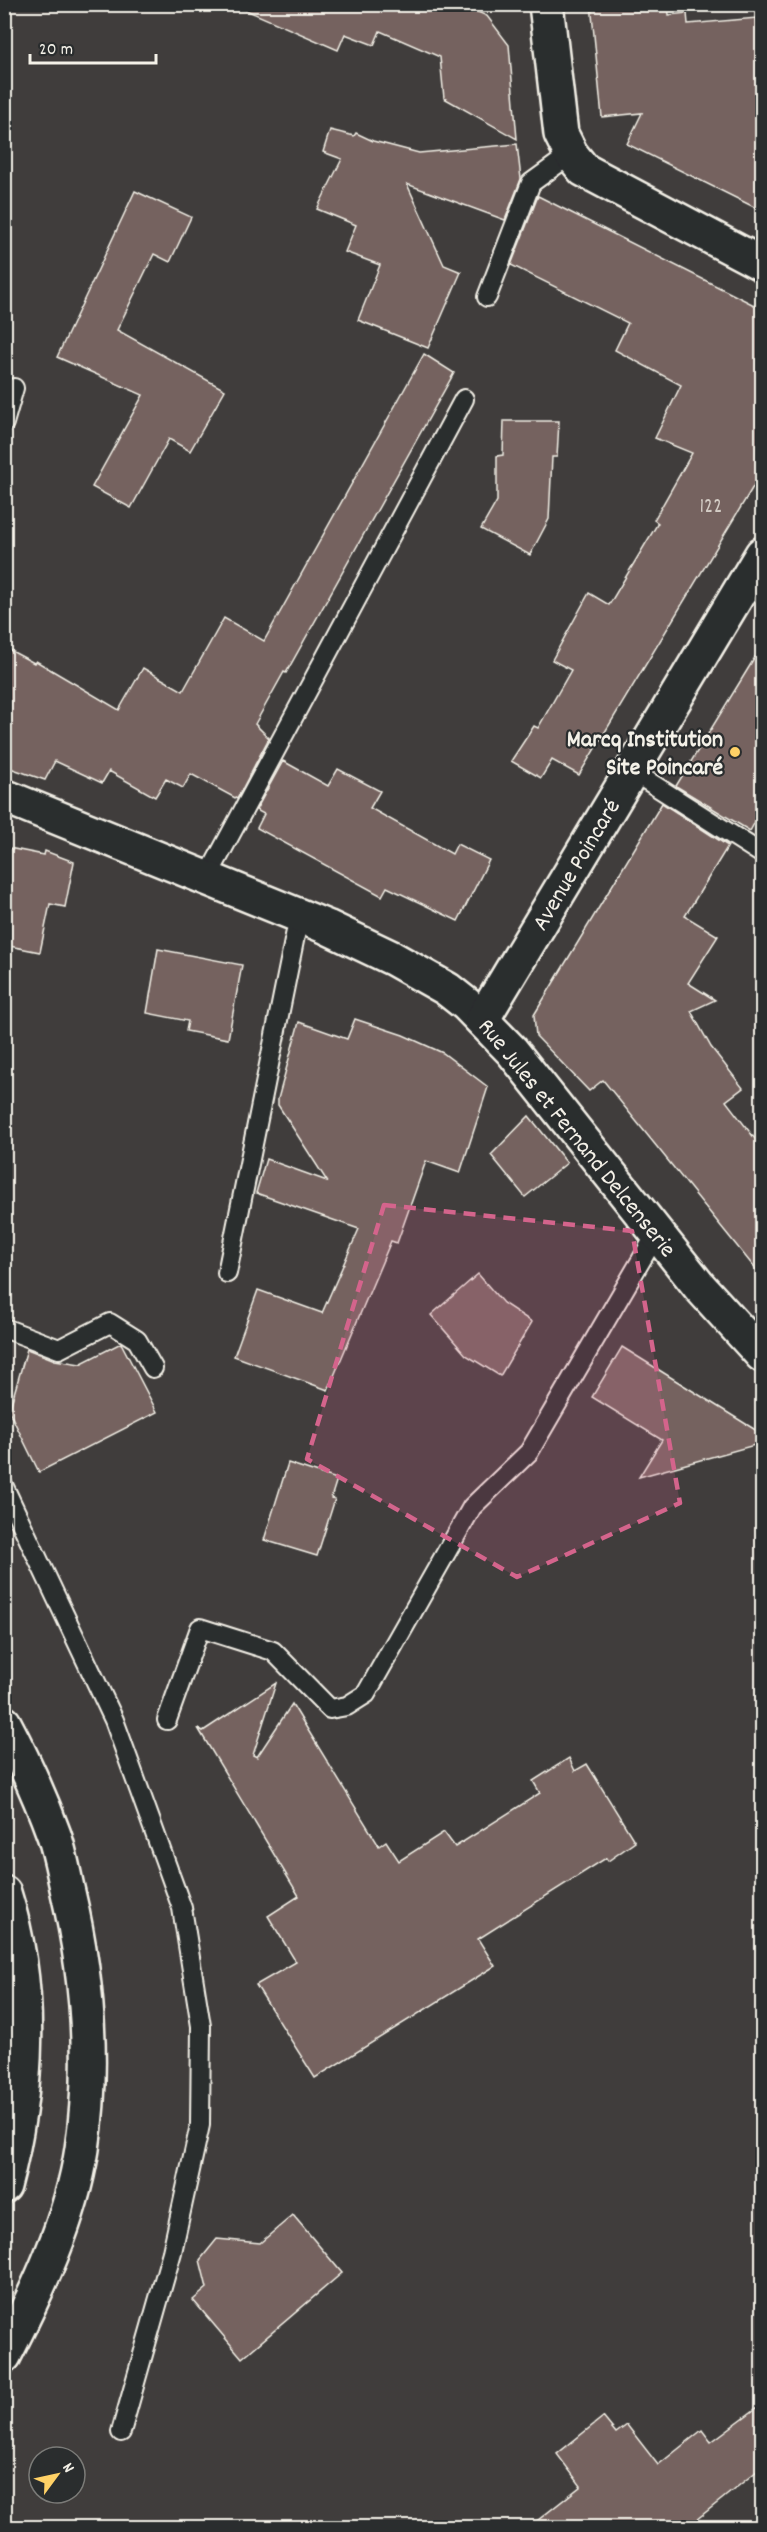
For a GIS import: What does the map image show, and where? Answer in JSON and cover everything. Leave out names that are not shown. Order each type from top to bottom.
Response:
[{"type":"street","points":[[546,4],[561,134],[571,154],[584,170],[762,264]]},
{"type":"street","name":"Avenue Poincaré","points":[[482,1020],[762,554]]},
{"type":"street","name":"Rue Jules et Fernand Delcenserie","points":[[4,796],[360,942],[447,988],[512,1051],[727,1318],[762,1354]]},
{"type":"street","points":[[4,1723],[28,1770],[55,1837],[71,1904],[82,1966],[88,2028],[88,2078],[82,2150],[69,2204],[45,2271],[4,2356]]},
{"type":"street","points":[[4,1893],[19,1963],[25,2069],[20,2117],[4,2186]]},
{"type":"lane","points":[[487,297],[531,183],[571,154]]},
{"type":"lane","points":[[4,423],[15,388]]},
{"type":"lane","points":[[207,878],[464,399]]},
{"type":"lane","points":[[632,771],[762,854]]},
{"type":"lane","points":[[227,1273],[299,916]]},
{"type":"lane","points":[[167,1720],[200,1628],[273,1651],[330,1709],[347,1706],[366,1694],[472,1507],[529,1452],[657,1233]]},
{"type":"lane","points":[[4,1328],[59,1349],[110,1323],[137,1340],[153,1368]]},
{"type":"lane","points":[[4,1487],[114,1720],[182,1908],[201,2026],[200,2125],[172,2252],[122,2432]]},
{"type":"highlighted area","points":[[384,1205],[632,1231],[680,1503],[517,1577],[307,1459]]},
{"type":"building","points":[[232,4],[460,4],[487,16],[509,45],[517,139],[444,98],[440,57],[380,31],[374,45],[345,34],[338,50]]},
{"type":"building","points":[[591,4],[668,4],[669,15],[687,13],[688,24],[757,18],[758,34],[762,34],[762,211],[627,144],[642,113],[602,117]]},
{"type":"building","points":[[330,130],[354,136],[356,133],[373,141],[419,153],[517,144],[521,179],[505,220],[407,184],[444,265],[461,272],[428,348],[358,320],[380,265],[345,252],[356,225],[317,209],[342,159],[323,152]]},
{"type":"building","points":[[135,191],[191,217],[170,262],[154,254],[117,330],[225,390],[190,451],[169,439],[131,508],[92,487],[143,395],[57,357]]},
{"type":"building","points":[[538,196],[762,309],[762,472],[579,775],[552,760],[541,778],[511,761],[534,726],[538,728],[571,670],[552,660],[589,593],[609,605],[658,523],[654,520],[692,453],[655,438],[681,385],[615,350],[628,323],[511,265]]},
{"type":"building","points":[[424,354],[454,373],[286,673],[284,672],[255,724],[269,738],[237,799],[191,774],[183,788],[166,779],[155,797],[109,771],[102,783],[55,761],[45,780],[4,766],[4,647],[34,663],[36,661],[119,710],[143,668],[183,691],[224,618],[264,641]]},
{"type":"building","points":[[504,421],[559,421],[557,457],[552,457],[549,519],[530,555],[481,529],[497,501],[497,456],[503,455]]},
{"type":"building","points":[[762,646],[762,809],[750,831],[676,786]]},
{"type":"building","points":[[283,761],[328,786],[338,769],[380,791],[370,808],[452,854],[457,844],[489,860],[458,921],[387,887],[382,896],[257,828],[264,814],[256,810]]},
{"type":"building","points":[[662,803],[728,846],[685,916],[718,936],[688,983],[715,1000],[691,1011],[711,1047],[743,1088],[726,1101],[762,1148],[762,1277],[603,1080],[589,1091],[536,1036],[534,1015]]},
{"type":"building","points":[[4,847],[44,855],[45,851],[74,862],[65,907],[50,904],[40,952],[4,945]]},
{"type":"building","points":[[158,949],[242,965],[228,1039],[186,1031],[188,1021],[147,1013]]},
{"type":"building","points":[[355,1019],[403,1035],[443,1053],[488,1087],[460,1173],[426,1161],[397,1243],[391,1241],[328,1390],[234,1356],[258,1290],[322,1313],[359,1229],[256,1193],[266,1159],[327,1181],[278,1105],[278,1099],[299,1022],[347,1039]]},
{"type":"building","points":[[529,1116],[567,1163],[525,1197],[491,1155]]},
{"type":"building","points":[[478,1274],[503,1303],[532,1322],[500,1376],[466,1355],[431,1315]]},
{"type":"building","points":[[121,1343],[157,1412],[39,1472],[9,1411],[27,1349],[55,1360],[80,1364]]},
{"type":"building","points":[[622,1347],[762,1434],[762,1443],[639,1477],[662,1440],[592,1397]]},
{"type":"building","points":[[288,1463],[337,1479],[331,1498],[335,1499],[317,1556],[264,1540]]},
{"type":"building","points":[[276,1683],[253,1755],[257,1757],[292,1704],[379,1846],[386,1841],[399,1861],[444,1832],[455,1847],[540,1793],[533,1781],[569,1758],[575,1771],[587,1764],[635,1842],[608,1861],[606,1858],[478,1939],[495,1966],[315,2078],[256,1985],[296,1962],[268,1916],[299,1896],[198,1728],[203,1731]]},
{"type":"building","points":[[293,2215],[342,2273],[242,2358],[193,2300],[207,2288],[200,2260],[217,2239],[260,2243]]},
{"type":"building","points":[[762,2404],[762,2467],[686,2528],[528,2528],[581,2486],[557,2454],[603,2417],[616,2433],[627,2425],[658,2465],[702,2430],[711,2442]]},
{"type":"place","name":"Marcq Institution Site Poincaré","points":[[735,752]]}]
